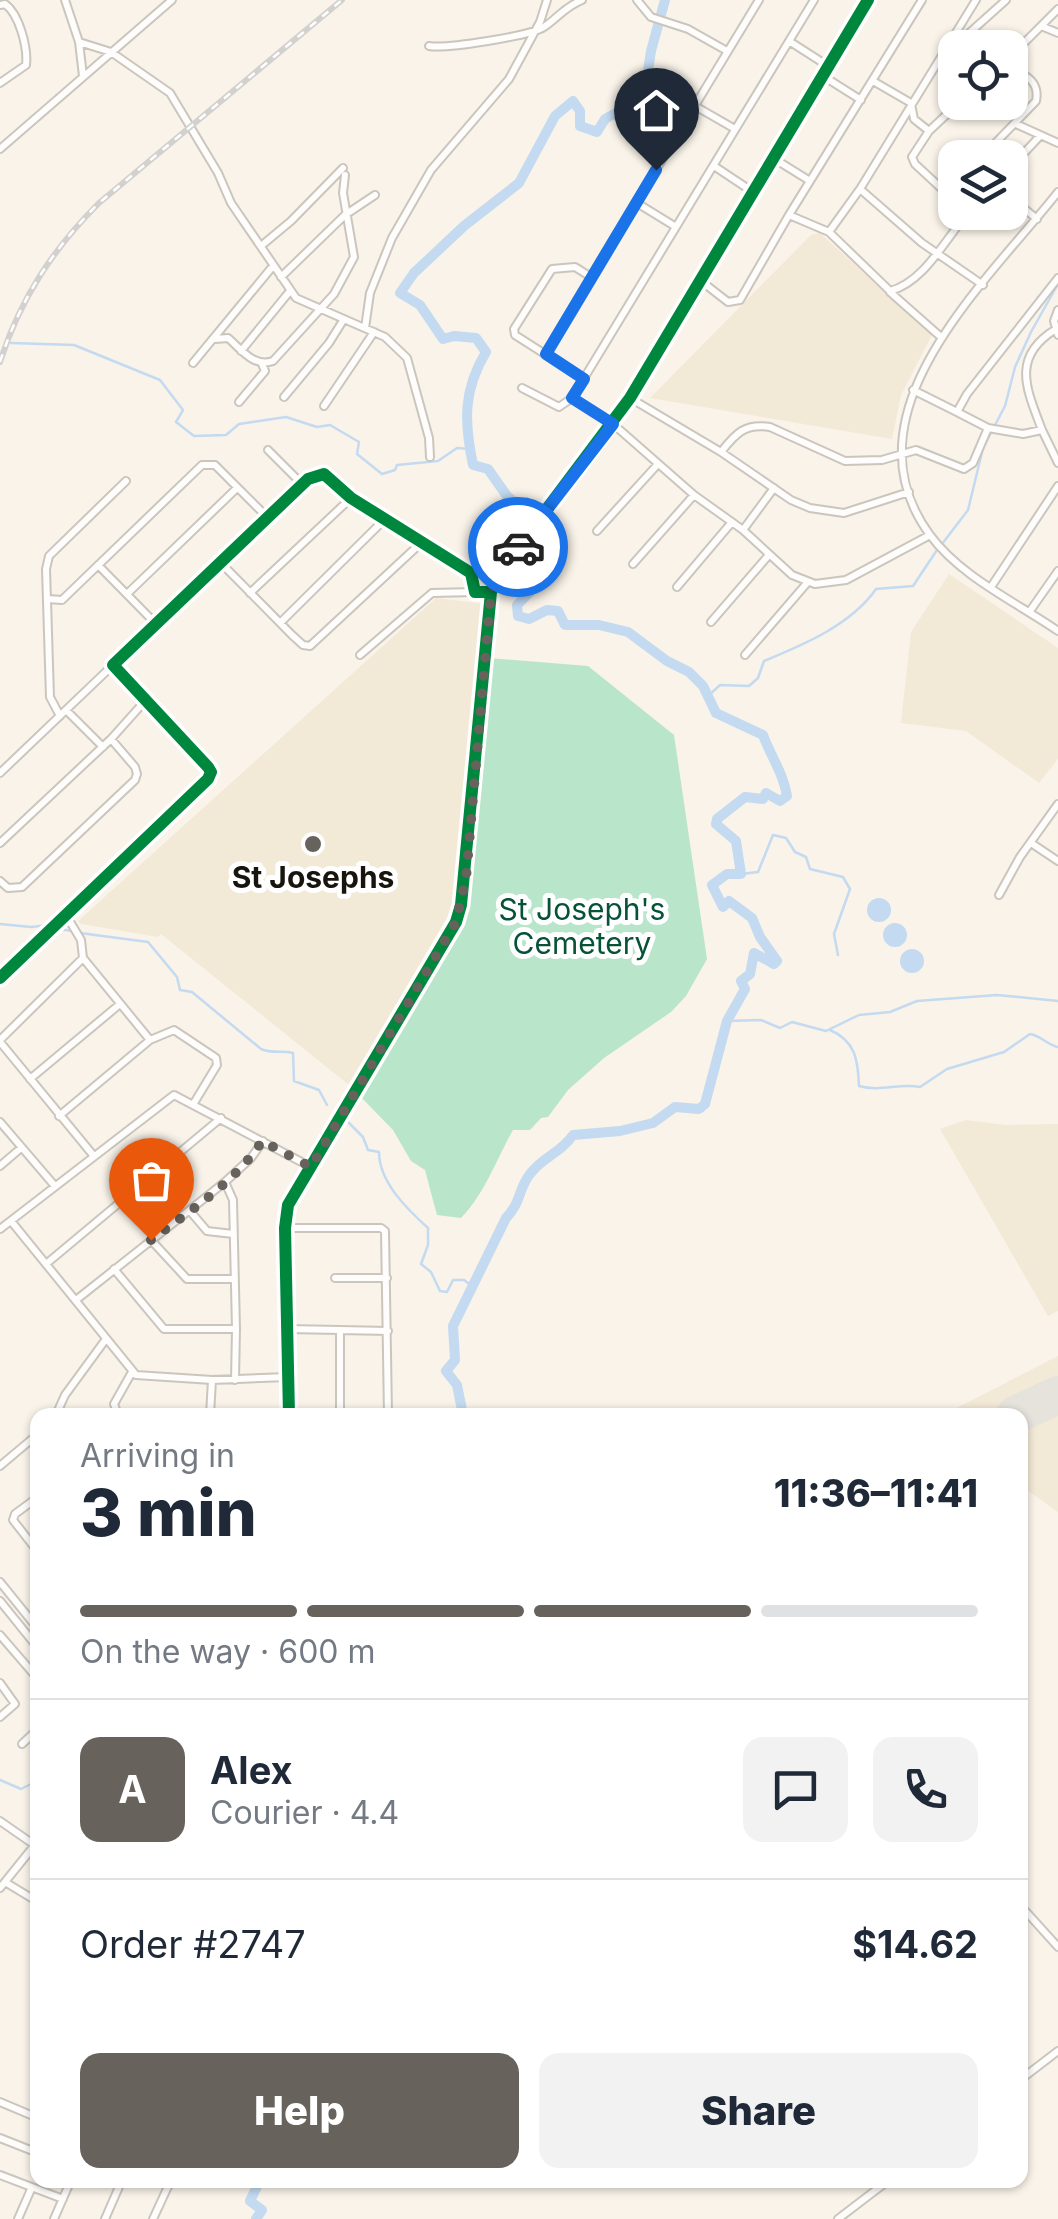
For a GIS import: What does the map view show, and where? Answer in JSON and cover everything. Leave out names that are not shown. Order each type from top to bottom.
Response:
[{"type":"street","points":[[65,0],[79,42],[84,76]]},
{"type":"street","points":[[0,149],[172,0]]},
{"type":"street","points":[[365,328],[370,293],[392,238],[431,170],[509,79],[536,30],[547,0]]},
{"type":"street","points":[[429,46],[454,47],[536,30],[582,0]]},
{"type":"street","points":[[637,0],[651,18],[688,29],[726,51]]},
{"type":"street","points":[[546,354],[759,0]]},
{"type":"street","points":[[522,388],[560,408],[572,398],[814,0]]},
{"type":"street","points":[[289,1408],[285,1228],[288,1205],[456,922],[462,905],[491,592],[498,574],[630,398],[868,0]]},
{"type":"street","points":[[701,281],[728,302],[740,300],[922,0]]},
{"type":"street","points":[[958,30],[976,0]]},
{"type":"street","points":[[971,30],[1002,1]]},
{"type":"street","points":[[0,5],[13,10],[28,55],[26,65],[0,83]]},
{"type":"street","points":[[1028,39],[1058,8]]},
{"type":"street","points":[[1041,26],[1058,33]]},
{"type":"street","points":[[789,41],[828,66]]},
{"type":"street","points":[[79,42],[111,52],[170,94],[218,173],[231,203],[296,298],[397,345],[407,358],[429,438],[430,457]]},
{"type":"street","points":[[829,232],[938,63]]},
{"type":"street","points":[[822,76],[861,100]]},
{"type":"street","points":[[1028,77],[1037,91],[1028,111]]},
{"type":"street","points":[[872,82],[911,103]]},
{"type":"street","points":[[911,103],[914,118],[929,131]]},
{"type":"street","points":[[695,106],[735,129]]},
{"type":"street","points":[[938,185],[912,160],[929,131],[941,120]]},
{"type":"street","points":[[1000,140],[1020,120]]},
{"type":"street","points":[[1016,124],[1058,144]]},
{"type":"street","points":[[1028,149],[1039,137]]},
{"type":"street","points":[[773,158],[810,181]]},
{"type":"street","points":[[714,166],[753,192]]},
{"type":"street","points":[[239,402],[263,367],[334,294],[354,257],[342,193],[344,171],[260,246]]},
{"type":"street","points":[[860,189],[936,253],[983,285]]},
{"type":"street","points":[[1058,192],[942,338],[913,390],[900,455],[909,492],[938,544],[990,587],[1058,631]]},
{"type":"street","points":[[280,277],[345,215],[375,195]]},
{"type":"street","points":[[637,203],[676,227]]},
{"type":"street","points":[[1028,212],[1037,219]]},
{"type":"street","points":[[789,216],[829,232],[942,338]]},
{"type":"street","points":[[890,291],[901,288],[918,274],[953,230]]},
{"type":"street","points":[[192,363],[273,266]]},
{"type":"street","points":[[584,379],[515,335],[514,329],[552,269],[575,267],[591,277]]},
{"type":"street","points":[[957,412],[966,394],[1058,278]]},
{"type":"street","points":[[241,351],[290,291]]},
{"type":"street","points":[[1058,310],[1057,332],[1035,346],[1024,376],[1058,463]]},
{"type":"street","points":[[284,398],[344,319]]},
{"type":"street","points":[[324,406],[374,332]]},
{"type":"street","points":[[219,335],[263,367]]},
{"type":"street","points":[[913,390],[993,428],[1022,434],[1042,430]]},
{"type":"street","points":[[572,398],[613,424],[694,495],[807,584],[846,580],[930,535]]},
{"type":"street","points":[[630,398],[810,508],[844,514],[909,492]]},
{"type":"street","points":[[720,452],[734,434],[758,425],[845,461],[882,460],[916,450],[960,469],[973,463],[993,428]]},
{"type":"street","points":[[268,450],[302,484]]},
{"type":"street","points":[[48,599],[62,600],[202,466],[215,464],[267,517]]},
{"type":"street","points":[[597,531],[658,464]]},
{"type":"street","points":[[0,773],[315,475],[324,474],[350,498],[472,574],[475,592]]},
{"type":"street","points":[[102,747],[50,698],[46,569],[49,556],[126,481]]},
{"type":"street","points":[[990,587],[1058,486]]},
{"type":"street","points":[[127,594],[237,488]]},
{"type":"street","points":[[743,530],[774,488]]},
{"type":"street","points":[[633,564],[694,495]]},
{"type":"street","points":[[250,593],[350,498]]},
{"type":"street","points":[[280,623],[385,519]]},
{"type":"street","points":[[676,586],[732,522]]},
{"type":"street","points":[[220,562],[303,646],[310,646],[422,542]]},
{"type":"street","points":[[711,622],[768,556]]},
{"type":"street","points":[[98,565],[156,624]]},
{"type":"street","points":[[1030,612],[1058,572]]},
{"type":"street","points":[[745,655],[807,584]]},
{"type":"street","points":[[360,655],[432,593],[491,592]]},
{"type":"street","points":[[0,978],[211,772],[113,666]]},
{"type":"street","points":[[0,843],[111,739],[145,701]]},
{"type":"street","points":[[0,881],[8,888],[22,887],[135,780],[135,766],[111,739]]},
{"type":"street","points":[[1000,895],[1057,809]]},
{"type":"street","points":[[1031,843],[1058,861]]},
{"type":"street","points":[[66,915],[81,940],[83,958],[150,1040]]},
{"type":"street","points":[[83,958],[0,1041],[93,1155]]},
{"type":"street","points":[[30,1079],[120,1004]]},
{"type":"street","points":[[59,1116],[150,1040],[174,1030],[213,1052],[217,1065],[194,1103]]},
{"type":"street","points":[[0,1229],[170,1096],[181,1096],[311,1167]]},
{"type":"street","points":[[46,1264],[221,1118]]},
{"type":"street","points":[[0,1122],[54,1186]]},
{"type":"street","points":[[76,1300],[225,1182],[251,1158],[262,1141]]},
{"type":"street","points":[[0,1166],[20,1148]]},
{"type":"street","points":[[225,1182],[233,1200],[235,1380]]},
{"type":"street","points":[[190,1211],[208,1232],[234,1234]]},
{"type":"street","points":[[11,1220],[132,1372],[142,1377],[212,1380],[288,1378]]},
{"type":"street","points":[[285,1228],[383,1228],[386,1232],[388,1408]]},
{"type":"street","points":[[151,1240],[187,1280],[235,1279]]},
{"type":"street","points":[[114,1269],[164,1329],[236,1329]]},
{"type":"street","points":[[335,1278],[387,1278]]},
{"type":"street","points":[[287,1329],[388,1331]]},
{"type":"street","points":[[340,1330],[340,1408]]},
{"type":"street","points":[[59,1408],[106,1339]]},
{"type":"street","points":[[115,1408],[132,1372]]},
{"type":"street","points":[[210,1408],[212,1380]]},
{"type":"street","points":[[0,1466],[30,1441]]},
{"type":"street","points":[[30,1503],[13,1520],[30,1542]]},
{"type":"street","points":[[0,1582],[30,1619]]},
{"type":"street","points":[[0,1601],[30,1638]]},
{"type":"street","points":[[0,1634],[30,1670]]},
{"type":"street","points":[[0,1683],[15,1704],[0,1717]]},
{"type":"street","points":[[22,1744],[30,1736]]},
{"type":"street","points":[[0,1821],[30,1841]]},
{"type":"street","points":[[30,1852],[2,1885],[30,1898]]},
{"type":"street","points":[[1028,1914],[1058,1947]]},
{"type":"street","points":[[1028,2074],[1058,2050]]},
{"type":"street","points":[[0,2102],[30,2115]]},
{"type":"street","points":[[0,2138],[30,2151]]},
{"type":"street","points":[[1,2178],[30,2186]]},
{"type":"street","points":[[18,2219],[32,2188]]},
{"type":"street","points":[[34,2188],[62,2199]]},
{"type":"street","points":[[54,2219],[67,2188]]},
{"type":"street","points":[[104,2219],[118,2188]]},
{"type":"street","points":[[153,2219],[167,2188]]},
{"type":"street","points":[[838,2219],[879,2188]]},
{"type":"shaded area","points":[[820,233],[932,335],[901,395],[892,439],[650,398],[811,235]]},
{"type":"shaded area","points":[[949,574],[1058,648],[1058,759],[1039,783],[966,731],[901,723],[911,632]]},
{"type":"shaded area","name":"St Josephs","points":[[436,598],[486,604],[458,899],[349,1085],[161,934],[158,937],[78,921]]},
{"type":"shaded area","points":[[966,1120],[1006,1125],[1058,1124],[1058,1311],[1048,1316],[940,1129]]},
{"type":"shaded area","points":[[1058,1356],[1058,1512],[1028,1491],[1028,1408],[957,1408]]},
{"type":"green space","name":"St Joseph's Cemetery","points":[[488,658],[588,666],[674,735],[707,959],[686,996],[671,1012],[604,1058],[568,1090],[548,1117],[541,1118],[530,1130],[513,1130],[484,1187],[461,1218],[437,1215],[425,1170],[411,1161],[393,1130],[357,1093],[462,914],[469,895]]},
{"type":"water","points":[[879,898],[888,901],[888,919],[879,922],[870,919],[867,910],[870,901]]},
{"type":"water","points":[[895,923],[904,926],[904,944],[895,947],[886,944],[883,935],[886,926]]},
{"type":"water","points":[[912,949],[921,952],[921,970],[912,973],[903,970],[900,961],[903,952]]},
{"type":"waterway","points":[[462,1408],[457,1385],[446,1371],[455,1360],[453,1326],[526,1180],[573,1135],[620,1131],[653,1123],[675,1107],[699,1109],[705,1104],[727,1021],[745,989],[741,981],[750,974],[754,953],[774,964],[777,961],[752,918],[729,901],[723,907],[712,885],[727,874],[741,874],[736,841],[716,824],[717,819],[745,797],[763,799],[766,793],[780,801],[787,796],[763,735],[716,713],[703,686],[689,672],[628,632],[599,625],[565,625],[558,611],[547,610],[529,619],[518,616],[517,605],[534,588],[531,576],[553,569],[557,544],[543,524],[507,496],[488,469],[473,465],[468,435],[469,393],[486,352],[476,338],[443,339],[420,305],[400,293],[414,273],[464,226],[519,183],[555,116],[573,101],[580,111],[580,126],[597,132],[605,119],[644,97],[665,0]]},
{"type":"waterway","points":[[942,544],[968,510],[983,448],[1005,406],[1015,367],[1058,284]]},
{"type":"waterway","points":[[11,343],[74,345],[160,380],[183,410],[176,422],[194,436],[226,435],[239,424],[286,417],[317,427],[330,425],[359,442],[357,454],[382,474],[395,470],[397,465],[438,461],[457,448],[470,449]]},
{"type":"waterway","points":[[708,696],[720,685],[749,686],[758,678],[764,661],[840,623],[876,589],[913,586],[937,550]]},
{"type":"waterway","points":[[741,874],[758,872],[773,835],[786,838],[795,852],[806,857],[810,869],[843,877],[850,889],[834,934],[838,955]]},
{"type":"waterway","points":[[0,924],[50,925]]},
{"type":"waterway","points":[[59,929],[72,931]]},
{"type":"waterway","points":[[80,933],[148,942],[177,977],[180,990],[192,992],[261,1049],[293,1053],[294,1081],[319,1090],[327,1105]]},
{"type":"waterway","points":[[727,1021],[761,1020],[780,1028],[792,1022],[826,1031],[859,1015],[890,1012],[917,1001],[997,995],[1058,1001]]},
{"type":"waterway","points":[[830,1030],[850,1046],[859,1086],[867,1088],[920,1087],[947,1069],[1004,1052],[1030,1034],[1058,1047]]},
{"type":"waterway","points":[[344,1118],[363,1137],[368,1150],[379,1152],[389,1184],[428,1228],[428,1245],[421,1264],[431,1272],[440,1291],[447,1292],[453,1280],[464,1280],[472,1286]]},
{"type":"waterway","points":[[0,1780],[21,1789],[30,1784]]},
{"type":"waterway","points":[[256,2188],[250,2201],[262,2210],[256,2219]]},
{"type":"taxiway","points":[[1054,1397],[1058,1405]]},
{"type":"runway","points":[[1028,1409],[1058,1395]]},
{"type":"railway","points":[[0,362],[28,296],[82,220],[342,0]]},
{"type":"cycle path","points":[[289,1408],[285,1228],[288,1205],[456,922],[461,905],[491,592],[498,574],[630,398],[868,0]]},
{"type":"cycle path","points":[[0,978],[208,779],[208,767],[113,665],[308,479],[324,474],[351,498],[471,573],[475,592],[491,592]]},
{"type":"way so far","points":[[151,1240],[225,1182],[251,1158],[262,1141],[311,1167],[456,922],[466,878],[491,592],[498,574],[518,547]]},
{"type":"place","name":"St Josephs","points":[[313,844]]},
{"type":"route","points":[[518,547],[613,424],[572,398],[584,379],[546,354],[656,170]]}]
